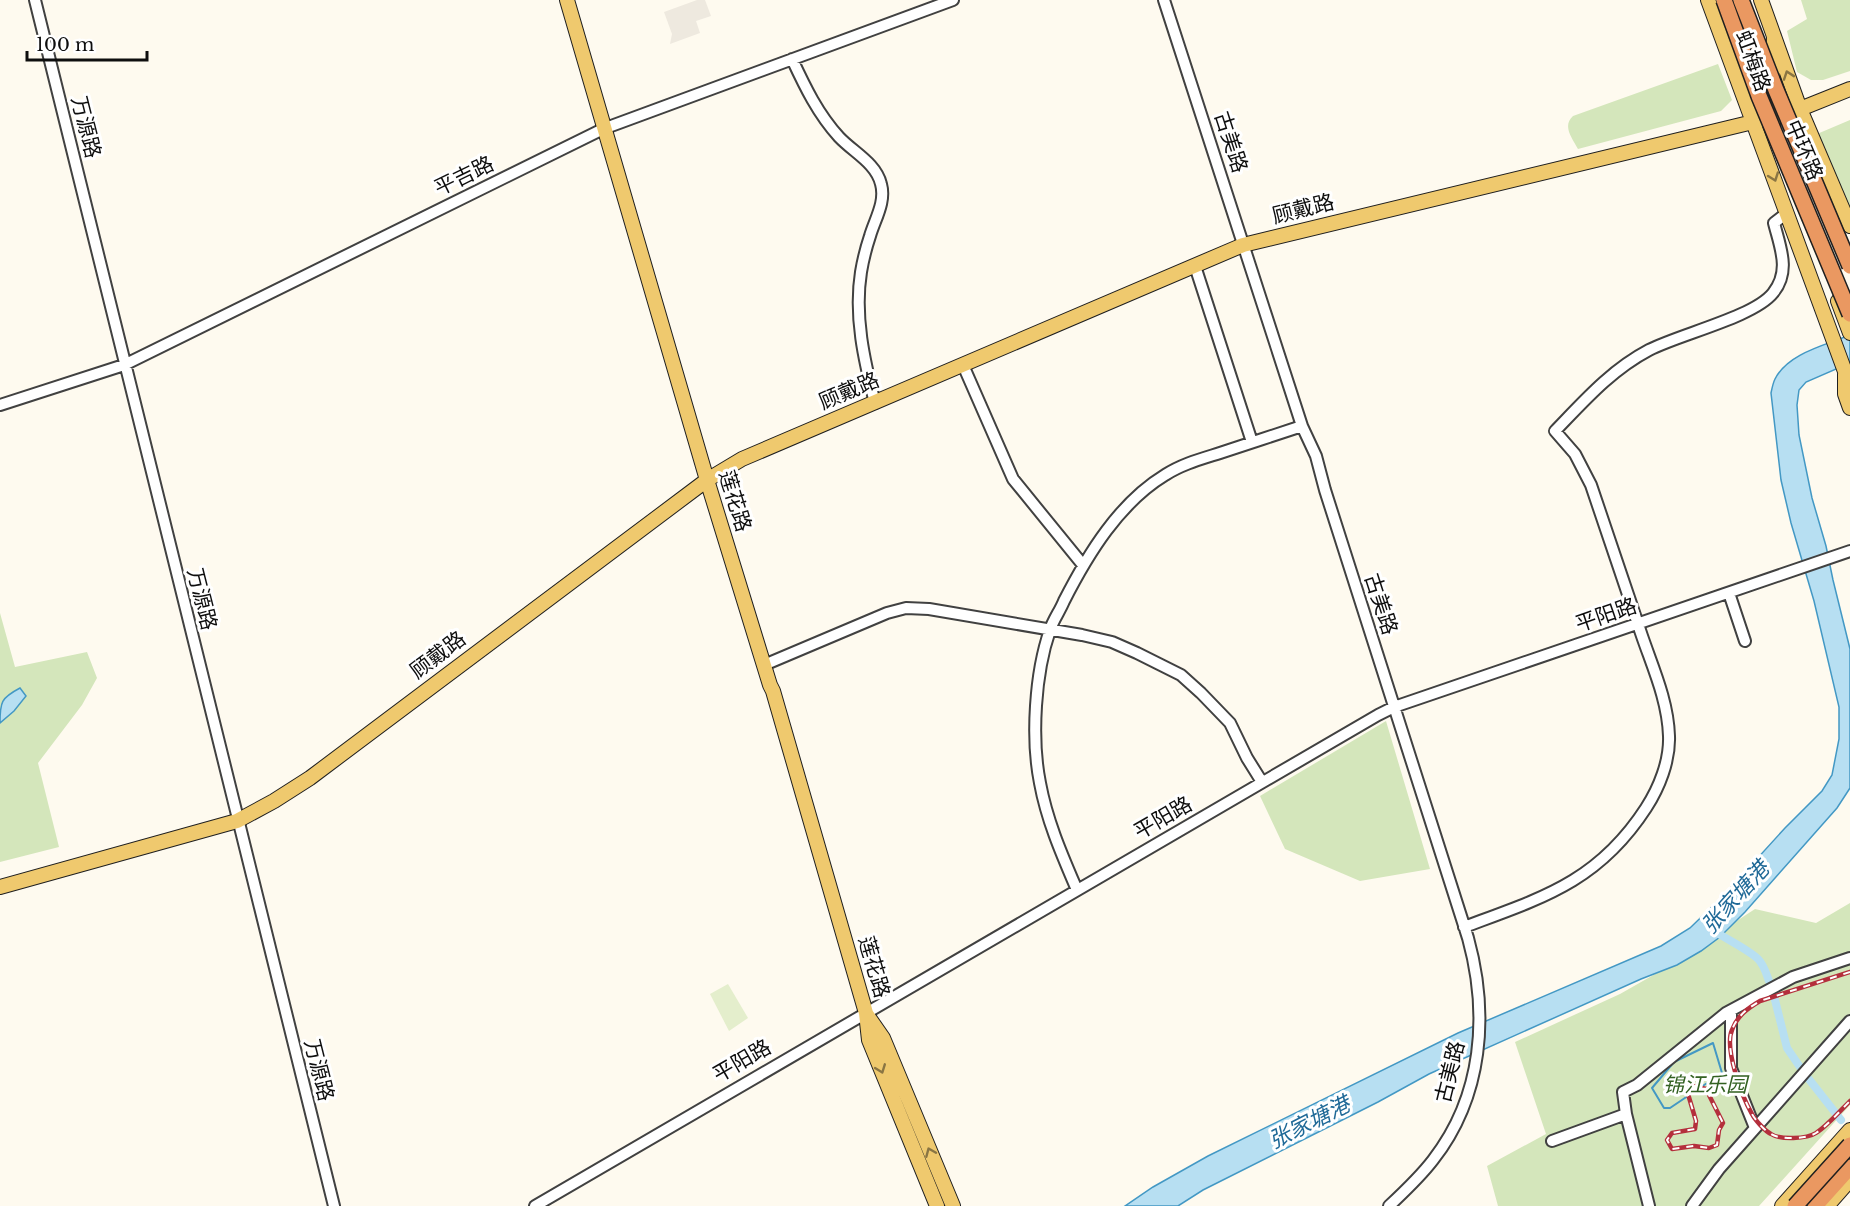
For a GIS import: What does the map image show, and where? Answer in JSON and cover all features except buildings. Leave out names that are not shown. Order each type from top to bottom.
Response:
[{"type":"highway","name":"中环路","points":[[1724,0],[1759,96],[1849,324]]},
{"type":"highway","name":"中环路","points":[[1741,0],[1850,266]]},
{"type":"highway","points":[[1776,90],[1850,249]]},
{"type":"highway","points":[[1795,1206],[1850,1145]]},
{"type":"highway","points":[[1815,1206],[1850,1167]]},
{"type":"main road","name":"莲花路","points":[[567,0],[707,480],[773,692],[866,1013],[869,1040],[937,1206]]},
{"type":"main road","name":"虹梅路","points":[[1708,0],[1848,378],[1845,394],[1850,408]]},
{"type":"main road","points":[[1735,0],[1754,38],[1764,40],[1774,36]]},
{"type":"main road","name":"虹梅路","points":[[1761,0],[1800,109],[1850,226]]},
{"type":"main road","name":"虹梅路","points":[[1774,36],[1771,117],[1849,324]]},
{"type":"main road","name":"顾戴路","points":[[0,887],[237,821],[274,801],[310,778],[707,480],[742,459],[1244,245],[1753,122],[1800,109],[1850,89]]},
{"type":"main road","name":"莲花路","points":[[866,1013],[883,1038],[953,1206]]},
{"type":"main road","points":[[1782,1206],[1850,1130]]},
{"type":"main road","points":[[1822,1161],[1850,1154]]},
{"type":"main road","points":[[1827,1206],[1850,1180]]},
{"type":"street","name":"万源路","points":[[35,0],[334,1206]]},
{"type":"street","name":"平吉路","points":[[0,405],[124,365],[603,129],[953,0]]},
{"type":"street","name":"古美路","points":[[1164,0],[1302,426],[1316,456],[1324,490],[1464,927],[1477,977],[1480,1016],[1476,1061],[1468,1094],[1449,1136],[1434,1159],[1389,1206]]},
{"type":"street","points":[[792,59],[812,100],[824,117],[839,137],[871,166],[879,176],[882,185],[883,195],[867,245],[861,274],[859,302],[862,349],[875,403]]},
{"type":"street","points":[[1464,927],[1540,899],[1582,875],[1602,860],[1635,824],[1650,801],[1667,757],[1669,739],[1664,701],[1591,485],[1575,454],[1555,431],[1606,378],[1635,358],[1667,342],[1726,320],[1760,303],[1772,294],[1784,272],[1774,223],[1787,213]]},
{"type":"street","points":[[1196,266],[1252,442]]},
{"type":"street","points":[[963,365],[1013,479],[1083,565]]},
{"type":"street","points":[[1077,890],[1056,840],[1039,782],[1037,697],[1050,629],[1083,565],[1099,540],[1150,485],[1178,467],[1302,426]]},
{"type":"street","name":"平阳路","points":[[535,1206],[749,1079],[1394,707],[1845,553]]},
{"type":"street","points":[[1729,593],[1745,641]]},
{"type":"street","points":[[764,665],[887,613],[906,608],[929,609],[1082,634],[1112,642],[1181,675],[1230,723],[1246,758],[1262,782]]},
{"type":"street","points":[[1649,1206],[1626,1114],[1623,1092],[1637,1085],[1731,1011],[1792,976],[1850,958]]},
{"type":"street","points":[[1731,1011],[1731,1068],[1755,1128]]},
{"type":"street","points":[[1692,1206],[1719,1169],[1850,1021]]},
{"type":"street","points":[[1552,1141],[1626,1114]]},
{"type":"green space","points":[[1801,0],[1850,0],[1850,71],[1823,80],[1811,80],[1797,72],[1787,31],[1807,19]]},
{"type":"green space","points":[[1718,64],[1732,100],[1721,111],[1578,149],[1568,128],[1573,116]]},
{"type":"green space","points":[[1850,120],[1850,208],[1817,134]]},
{"type":"green space","points":[[0,613],[15,667],[87,652],[97,678],[82,705],[38,763],[59,847],[0,862]]},
{"type":"green space","points":[[1386,721],[1430,869],[1360,881],[1285,849],[1260,796]]},
{"type":"green space","name":"锦江乐园","points":[[1850,903],[1850,1105],[1759,1206],[1498,1206],[1487,1166],[1546,1134],[1515,1042],[1620,994],[1657,973],[1755,909],[1816,923]]},
{"type":"green space","points":[[728,984],[748,1018],[729,1031],[710,994]]},
{"type":"shaded area","points":[[697,0],[705,0],[711,16],[696,21],[700,33],[670,44],[672,34],[664,12]]},
{"type":"water","name":"张家塘港","points":[[1850,335],[1850,363],[1806,382],[1799,390],[1797,405],[1799,435],[1812,498],[1826,546],[1850,649],[1850,788],[1837,808],[1720,937],[1677,965],[1429,1074],[1203,1190],[1178,1206],[1125,1206],[1153,1187],[1208,1156],[1458,1033],[1661,946],[1690,928],[1822,791],[1832,775],[1839,739],[1839,707],[1814,601],[1781,480],[1771,393],[1775,379],[1781,370],[1798,356]]},
{"type":"water","points":[[20,688],[26,696],[0,723],[3,701]]},
{"type":"waterway","name":"张家塘港","points":[[1711,929],[1758,959],[1769,981]]},
{"type":"waterway","points":[[1775,1000],[1787,1048],[1800,1067]]},
{"type":"waterway","points":[[1713,1043],[1722,1073],[1670,1108],[1664,1108],[1652,1088],[1674,1062],[1713,1043]]},
{"type":"waterway","points":[[1808,1078],[1841,1120]]},
{"type":"railway","points":[[1850,972],[1760,1001],[1740,1017],[1734,1025],[1730,1038],[1735,1072],[1748,1106],[1755,1119],[1771,1134],[1787,1138],[1812,1135],[1825,1126],[1850,1101]]},
{"type":"railway","points":[[1694,1086],[1706,1089],[1723,1123],[1719,1130],[1717,1145],[1709,1148],[1694,1146],[1672,1149],[1667,1140],[1672,1133],[1695,1129],[1696,1121],[1688,1094],[1694,1086]]}]
